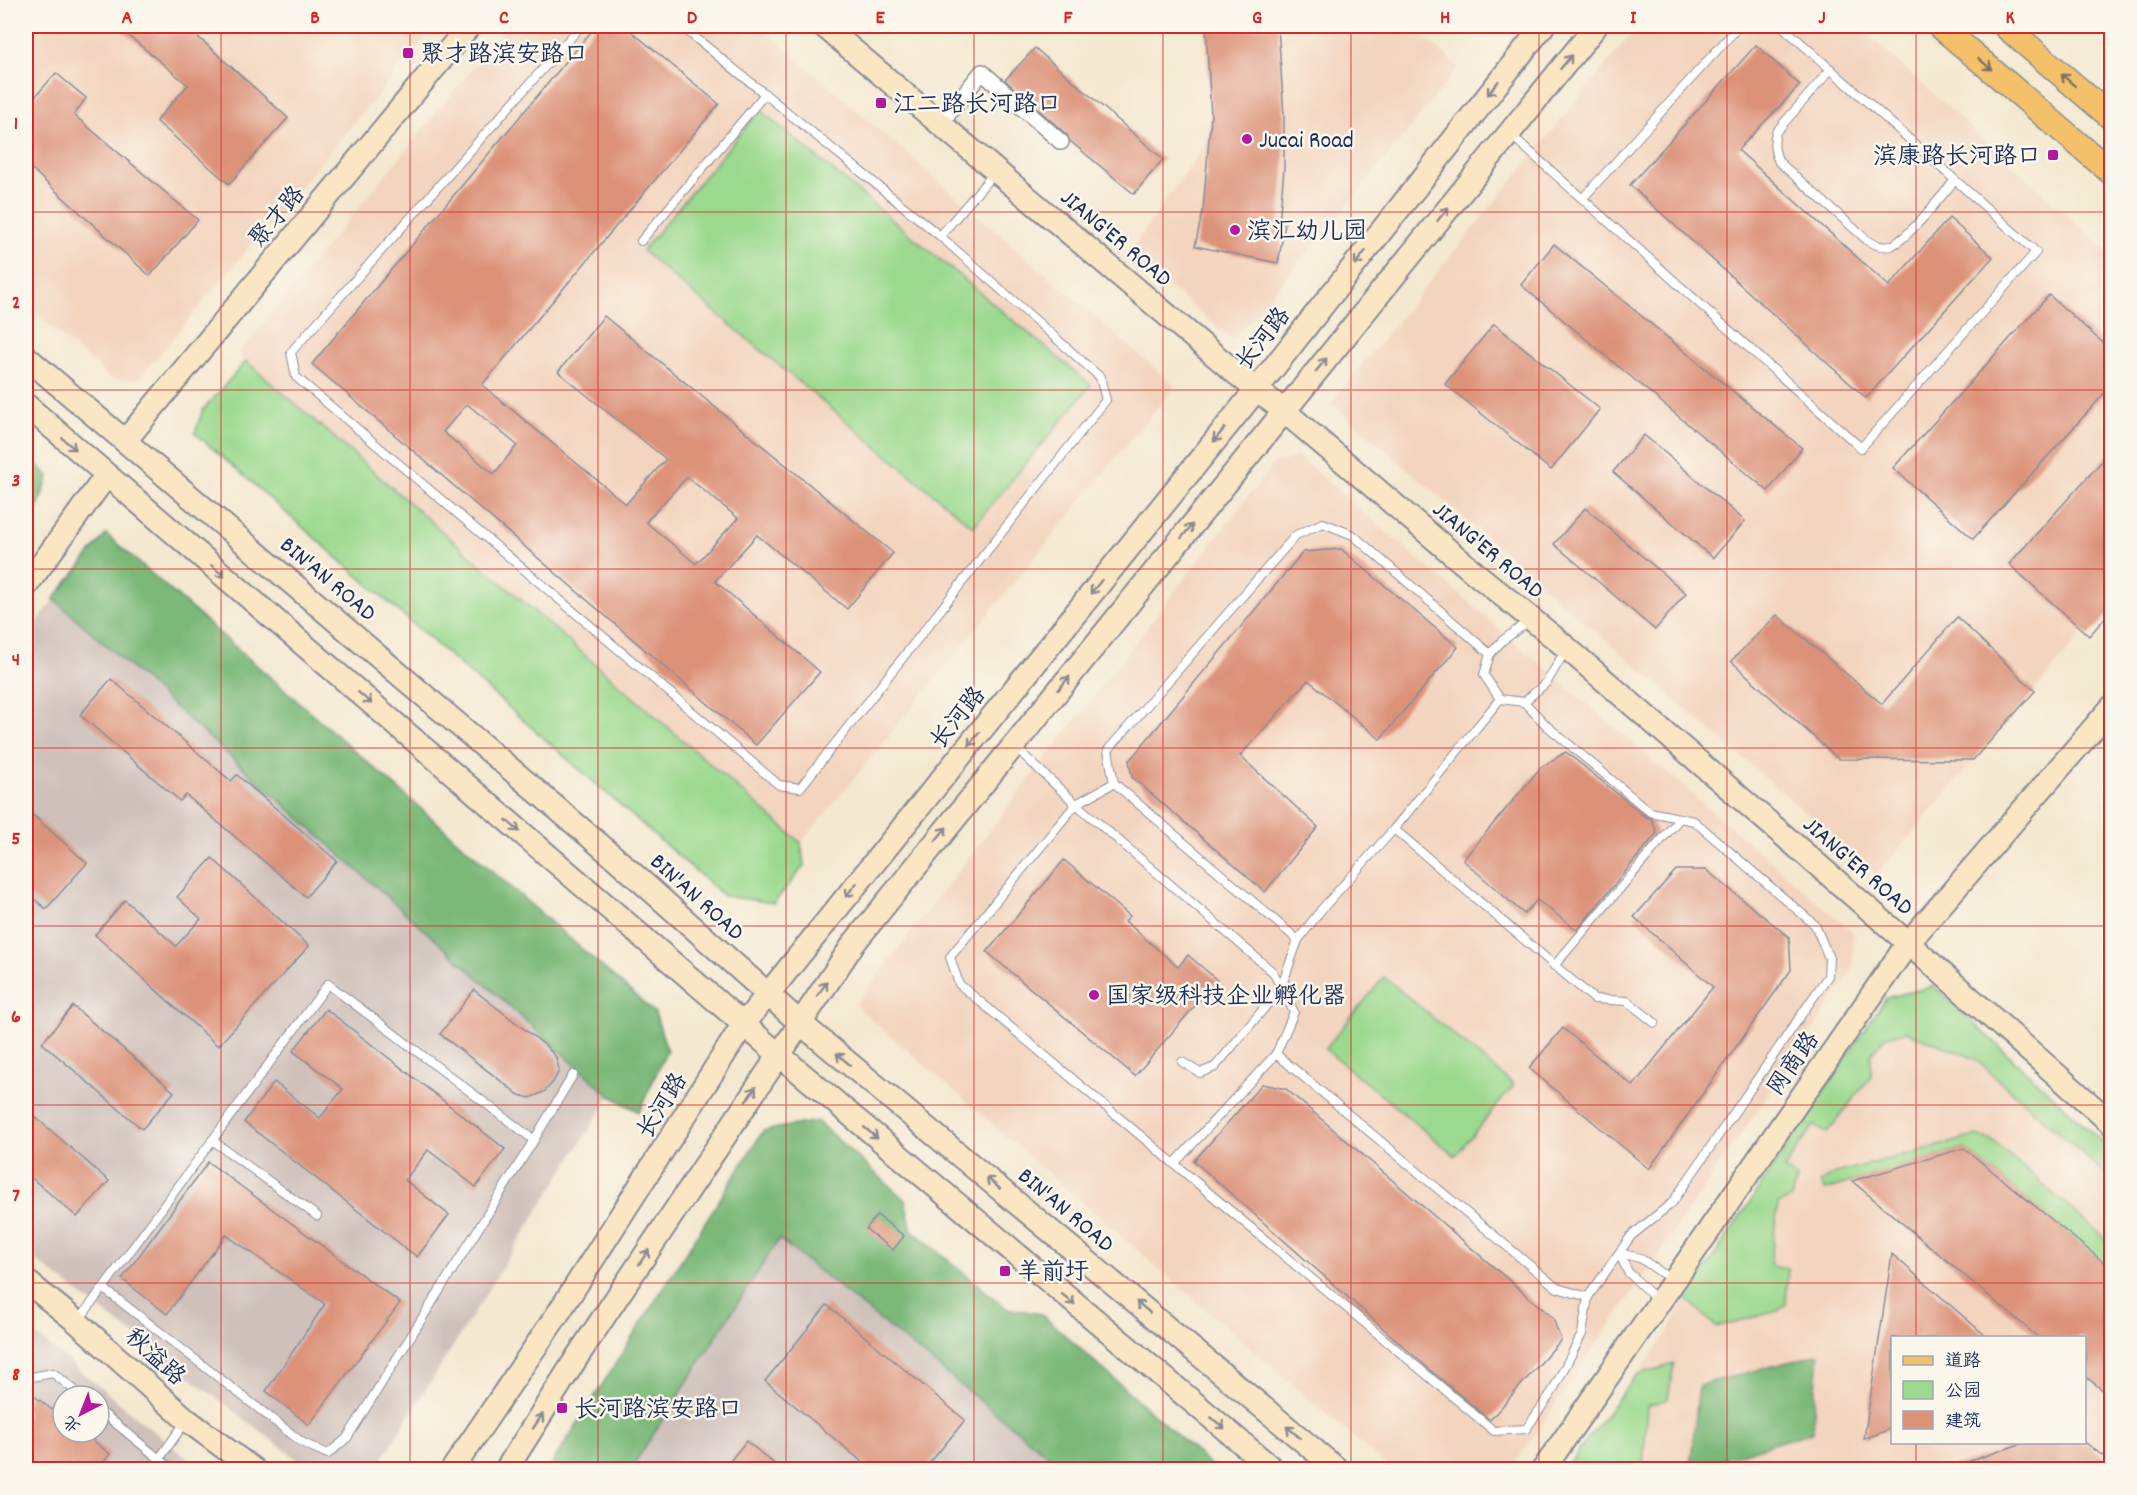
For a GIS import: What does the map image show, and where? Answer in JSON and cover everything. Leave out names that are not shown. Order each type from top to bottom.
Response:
[{"type":"main road","name":"聚才路","points":[[125,441],[469,26]]},
{"type":"main road","name":"JIANG'ER ROAD","points":[[824,26],[1256,390],[1567,648],[1908,943],[2112,1124]]},
{"type":"main road","name":"长河路","points":[[452,1470],[565,1303],[743,1025],[1256,390],[1543,26]]},
{"type":"main road","points":[[506,1470],[579,1354],[854,943],[1596,26]]},
{"type":"main road","points":[[1940,26],[2112,173]]},
{"type":"main road","points":[[2005,26],[2112,118]]},
{"type":"main road","name":"BIN'AN ROAD","points":[[26,357],[605,849],[799,1023],[1338,1470]]},
{"type":"main road","points":[[26,405],[743,1025],[1274,1470]]},
{"type":"main road","points":[[26,586],[106,476]]},
{"type":"main road","name":"网商路","points":[[1543,1470],[1908,943],[2112,707]]},
{"type":"main road","name":"秋溢路","points":[[26,1281],[77,1322],[187,1420],[254,1470]]},
{"type":"street","points":[[940,124],[982,72],[1061,142]]},
{"type":"lane","points":[[581,26],[291,352],[296,378],[779,785],[800,788],[1106,400],[1100,377],[940,236],[681,26]]},
{"type":"lane","points":[[1583,198],[1739,26]]},
{"type":"lane","points":[[1508,133],[1861,448],[2036,252],[1782,26]]},
{"type":"lane","points":[[1831,69],[1776,132],[1773,142],[1774,152],[1779,162],[1868,241],[1879,247],[1891,246],[1905,237],[1955,180]]},
{"type":"lane","points":[[640,241],[765,94]]},
{"type":"lane","points":[[940,236],[996,171]]},
{"type":"lane","points":[[1298,940],[1114,783],[1108,750],[1296,536],[1323,522],[1353,535],[1490,654]]},
{"type":"lane","points":[[1114,783],[1076,804],[951,957],[959,984],[1494,1431],[1526,1429],[1552,1392],[1582,1334],[1588,1296],[1631,1236],[1672,1203],[1828,976],[1829,958],[1815,925],[1694,821],[1650,812],[1547,726],[1524,702],[1500,699],[1484,675],[1490,654],[1502,641],[1532,619]]},
{"type":"lane","points":[[1524,702],[1547,682],[1567,648]]},
{"type":"lane","points":[[1182,1062],[1200,1073],[1215,1067],[1281,988],[1298,940],[1321,910],[1394,829],[1500,699]]},
{"type":"lane","points":[[1013,746],[1076,804],[1273,972],[1294,1012],[1276,1054],[1174,1164]]},
{"type":"lane","points":[[1554,966],[1680,818]]},
{"type":"lane","points":[[1394,829],[1594,999],[1627,1001],[1655,1023]]},
{"type":"lane","points":[[77,1322],[327,984],[534,1140]]},
{"type":"lane","points":[[1276,1054],[1557,1288],[1588,1296]]},
{"type":"lane","points":[[103,1288],[303,1443],[328,1454],[347,1438],[573,1075]]},
{"type":"lane","points":[[212,1140],[317,1216]]},
{"type":"lane","points":[[1619,1253],[1640,1258],[1673,1281]]},
{"type":"lane","points":[[1619,1253],[1628,1272],[1659,1302]]},
{"type":"lane","points":[[26,1378],[53,1373],[67,1384]]},
{"type":"lane","points":[[111,1420],[173,1470]]},
{"type":"lane","points":[[159,1459],[187,1420]]},
{"type":"shaded area","points":[[26,26],[435,26],[139,379],[112,380],[26,305]]},
{"type":"shaded area","points":[[508,26],[759,26],[1175,386],[801,843],[238,354]]},
{"type":"shaded area","points":[[1288,26],[1411,26],[1459,67],[1345,208],[1233,340],[1129,253]]},
{"type":"shaded area","points":[[1638,26],[1858,26],[2111,255],[2111,601],[1877,874],[1331,403]]},
{"type":"shaded area","points":[[1299,457],[1854,933],[1852,972],[1511,1469],[1390,1469],[855,1005],[1274,463]]},
{"type":"shaded area","points":[[54,599],[610,1096],[376,1469],[310,1469],[26,1253],[26,638]]},
{"type":"shaded area","points":[[1934,986],[2111,1150],[2111,1469],[1565,1470],[1667,1334],[1686,1298],[1886,998]]},
{"type":"shaded area","points":[[779,1239],[1065,1469],[631,1470]]},
{"type":"shaded area","points":[[26,1327],[96,1384],[51,1384],[51,1444],[111,1444],[111,1396],[200,1469],[26,1469]]},
{"type":"green space","points":[[760,110],[1091,385],[973,527],[642,251]]},
{"type":"green space","points":[[246,361],[801,843],[804,866],[774,903],[724,896],[195,433],[203,410]]},
{"type":"green space","points":[[26,455],[49,476],[34,518],[26,525]]},
{"type":"green space","points":[[106,534],[655,1013],[667,1050],[639,1112],[610,1096],[54,599]]},
{"type":"green space","points":[[1384,977],[1514,1085],[1455,1156],[1325,1049]]},
{"type":"green space","points":[[1934,986],[2111,1150],[2111,1179],[1974,1058],[1906,1032],[1886,1036],[1871,1054],[1871,1076],[1827,1133],[1814,1125],[1784,1169],[1797,1178],[1791,1198],[1778,1204],[1770,1266],[1788,1269],[1786,1304],[1778,1311],[1716,1327],[1686,1298],[1886,998]]},
{"type":"green space","points":[[817,1121],[905,1200],[912,1230],[1006,1308],[1041,1314],[1215,1469],[1065,1469],[779,1239],[631,1469],[548,1470],[763,1131]]},
{"type":"green space","points":[[1976,1136],[1990,1139],[2111,1243],[2111,1269],[1964,1148],[1825,1190],[1820,1183],[1835,1173]]},
{"type":"green space","points":[[1819,1354],[1812,1432],[1690,1469],[1699,1385]]},
{"type":"green space","points":[[1674,1364],[1668,1399],[1647,1406],[1643,1469],[1565,1469],[1636,1375]]},
{"type":"building","points":[[117,26],[186,26],[288,118],[229,184],[156,121],[188,85]]},
{"type":"building","points":[[596,26],[625,26],[719,104],[482,385],[626,504],[666,459],[558,372],[604,316],[893,553],[847,609],[757,535],[715,581],[820,672],[756,745],[312,364]],"holes":[[[467,404],[517,445],[494,474],[443,432]],[[687,477],[738,518],[696,564],[646,522]]]},
{"type":"building","name":"Jucai Road","points":[[1206,26],[1278,26],[1284,116],[1284,169],[1279,224],[1285,224],[1278,263],[1195,246],[1203,210],[1211,116]]},
{"type":"building","points":[[1756,45],[1800,85],[1738,150],[1889,286],[1949,218],[1993,257],[1866,398],[1630,185]]},
{"type":"building","points":[[1035,48],[1163,159],[1134,194],[1070,141],[1067,135],[1005,80]]},
{"type":"building","points":[[56,73],[86,98],[74,115],[198,220],[150,276],[26,164],[26,107]]},
{"type":"building","points":[[1554,244],[1802,448],[1768,491],[1521,285]]},
{"type":"building","points":[[2049,295],[2112,351],[2112,385],[1973,539],[1893,468]]},
{"type":"building","points":[[1494,324],[1600,409],[1551,470],[1445,384]]},
{"type":"building","points":[[1644,435],[1745,521],[1713,558],[1613,472]]},
{"type":"building","points":[[2112,450],[2112,610],[2089,636],[2009,564]]},
{"type":"building","points":[[1585,508],[1686,593],[1655,630],[1554,544]]},
{"type":"building","points":[[1341,549],[1458,647],[1380,739],[1308,680],[1240,756],[1318,827],[1265,892],[1132,777],[1129,761],[1303,552]]},
{"type":"building","points":[[1777,615],[1882,704],[1957,617],[2035,691],[1973,760],[1838,759],[1731,661]]},
{"type":"building","points":[[111,679],[231,781],[237,775],[337,861],[306,897],[186,795],[180,801],[80,715]]},
{"type":"building","points":[[1566,752],[1646,817],[1651,818],[1657,833],[1577,930],[1537,900],[1524,914],[1463,860],[1541,767]]},
{"type":"building","points":[[26,809],[87,863],[46,909],[26,892]]},
{"type":"building","points":[[212,858],[309,946],[218,1046],[95,935],[125,900],[176,946],[201,919],[177,897]]},
{"type":"building","points":[[1064,860],[1130,916],[1125,921],[1178,967],[1188,955],[1217,980],[1135,1076],[987,952]]},
{"type":"building","points":[[1676,870],[1706,870],[1789,937],[1791,970],[1649,1169],[1529,1068],[1563,1028],[1633,1086],[1713,987],[1634,917]]},
{"type":"building","points":[[474,990],[546,1046],[556,1057],[559,1071],[544,1092],[530,1098],[519,1095],[440,1034]]},
{"type":"building","points":[[73,1006],[174,1092],[142,1129],[42,1043]]},
{"type":"building","points":[[326,1009],[505,1149],[476,1187],[428,1150],[405,1180],[449,1215],[417,1257],[244,1122],[274,1082],[320,1118],[343,1089],[293,1051]]},
{"type":"building","points":[[1262,1084],[1286,1089],[1553,1318],[1561,1340],[1490,1420],[1194,1161]]},
{"type":"building","points":[[26,1109],[109,1181],[77,1217],[26,1173]]},
{"type":"building","points":[[1964,1148],[2112,1269],[2112,1398],[2086,1377],[2086,1336],[2037,1336],[1852,1181]]},
{"type":"building","points":[[208,1162],[400,1303],[309,1425],[266,1391],[325,1304],[226,1235],[167,1314],[122,1279]]},
{"type":"building","points":[[877,1215],[904,1236],[893,1250],[866,1229]]},
{"type":"building","points":[[1892,1254],[1986,1336],[1891,1336],[1891,1429],[1864,1439]]},
{"type":"building","points":[[827,1305],[965,1420],[924,1470],[872,1470],[765,1381]]},
{"type":"building","points":[[32,1394],[51,1409],[51,1444],[98,1444],[110,1454],[98,1470],[26,1470],[26,1402]]},
{"type":"building","points":[[746,1441],[782,1470],[723,1470]]},
{"type":"building","points":[[2086,1443],[2112,1463],[2112,1470],[1952,1470],[1952,1467],[2020,1444]]},
{"type":"place","name":"聚才路滨安路口","points":[[408,53]]},
{"type":"place","name":"江二路长河路口","points":[[881,103]]},
{"type":"place","name":"Jucai Road","points":[[1247,139]]},
{"type":"place","name":"滨康路长河路口","points":[[2053,155]]},
{"type":"place","name":"滨汇幼儿园","points":[[1235,230]]},
{"type":"place","name":"国家级科技企业孵化器","points":[[1094,995]]},
{"type":"place","name":"羊前圩","points":[[1005,1271]]},
{"type":"place","name":"长河路滨安路口","points":[[562,1408]]}]
